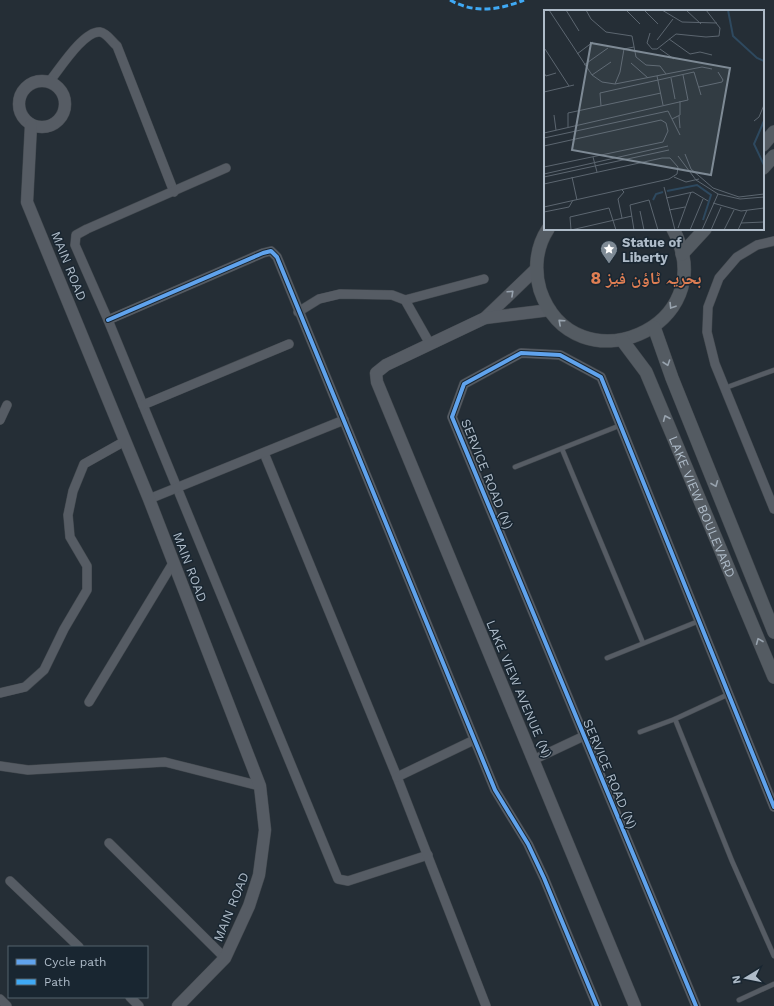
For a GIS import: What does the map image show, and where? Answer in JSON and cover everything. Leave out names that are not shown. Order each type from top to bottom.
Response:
[{"type":"main road","points":[[764,144],[774,132]]},
{"type":"main road","points":[[764,167],[774,156]]},
{"type":"main road","points":[[548,230],[538,252],[536,269],[538,284],[550,310],[564,325],[582,336],[609,341],[634,337],[654,326],[664,317],[678,294],[684,268],[682,254],[673,230]]},
{"type":"main road","points":[[682,254],[704,230]]},
{"type":"main road","name":"LAKE VIEW BOULEVARD","points":[[654,326],[672,378],[774,632]]},
{"type":"main road","name":"LAKE VIEW BOULEVARD","points":[[622,340],[646,372],[774,677]]},
{"type":"street","points":[[49,82],[84,39],[92,33],[101,32],[110,38],[116,46],[174,192]]},
{"type":"street","points":[[40,81],[49,82],[55,85],[64,96],[64,110],[57,122],[51,126],[37,127],[31,125],[24,119],[20,112],[18,103],[20,95],[25,88],[32,83],[40,81]]},
{"type":"street","name":"MAIN ROAD","points":[[31,125],[27,202],[149,499],[260,786],[265,830],[259,876],[249,906],[225,958],[178,1006]]},
{"type":"street","points":[[226,168],[76,235],[75,245],[178,488],[338,879],[348,881],[428,855]]},
{"type":"street","points":[[774,241],[757,245],[737,257],[719,278],[708,307],[707,332],[715,364],[774,509]]},
{"type":"street","points":[[108,320],[271,251],[277,257],[298,312],[344,420],[495,790],[528,844],[544,878],[596,1006]]},
{"type":"street","points":[[485,318],[536,269]]},
{"type":"street","points":[[298,312],[319,299],[340,294],[392,295],[405,300],[484,279]]},
{"type":"street","points":[[405,300],[430,344],[485,318],[550,310]]},
{"type":"street","points":[[143,404],[288,344]]},
{"type":"street","name":"LAKE VIEW AVENUE (N)","points":[[430,344],[386,365],[376,373],[376,382],[635,1006]]},
{"type":"street","name":"SERVICE ROAD (N)","points":[[696,1006],[452,417],[464,384],[521,353],[560,355],[601,377],[774,808]]},
{"type":"street","points":[[0,420],[7,405]]},
{"type":"street","points":[[149,499],[344,420]]},
{"type":"street","points":[[0,693],[25,688],[44,670],[64,629],[87,590],[87,566],[70,537],[68,515],[73,491],[84,464],[125,441]]},
{"type":"street","points":[[264,453],[397,777],[486,1006]]},
{"type":"street","points":[[89,702],[173,563]]},
{"type":"street","points":[[533,760],[584,736]]},
{"type":"street","points":[[397,777],[474,740]]},
{"type":"street","points":[[0,766],[28,770],[165,762],[260,786]]},
{"type":"street","points":[[109,843],[225,958]]},
{"type":"street","points":[[10,881],[78,946]]},
{"type":"street","points":[[131,998],[139,1006]]},
{"type":"street","points":[[0,999],[7,1006]]},
{"type":"lane","points":[[725,388],[774,370]]},
{"type":"lane","points":[[515,467],[621,425]]},
{"type":"lane","points":[[562,449],[643,643]]},
{"type":"lane","points":[[607,658],[699,621]]},
{"type":"lane","points":[[640,732],[675,719],[729,694]]},
{"type":"lane","points":[[675,719],[732,861],[774,956]]},
{"type":"lane","points":[[739,1000],[774,984]]},
{"type":"marked path","points":[[450,0],[478,9],[496,8],[524,0]]},
{"type":"cycle path","points":[[108,320],[263,253],[271,251],[277,257],[495,790],[528,844],[544,878],[597,1006]]},
{"type":"cycle path","points":[[696,1006],[452,417],[464,384],[521,353],[560,355],[601,377],[774,807]]},
{"type":"place","name":"Statue of Liberty","points":[[609,264]]},
{"type":"district","name":"بحریہ ٹاؤن فیز 8","points":[[646,278]]}]
